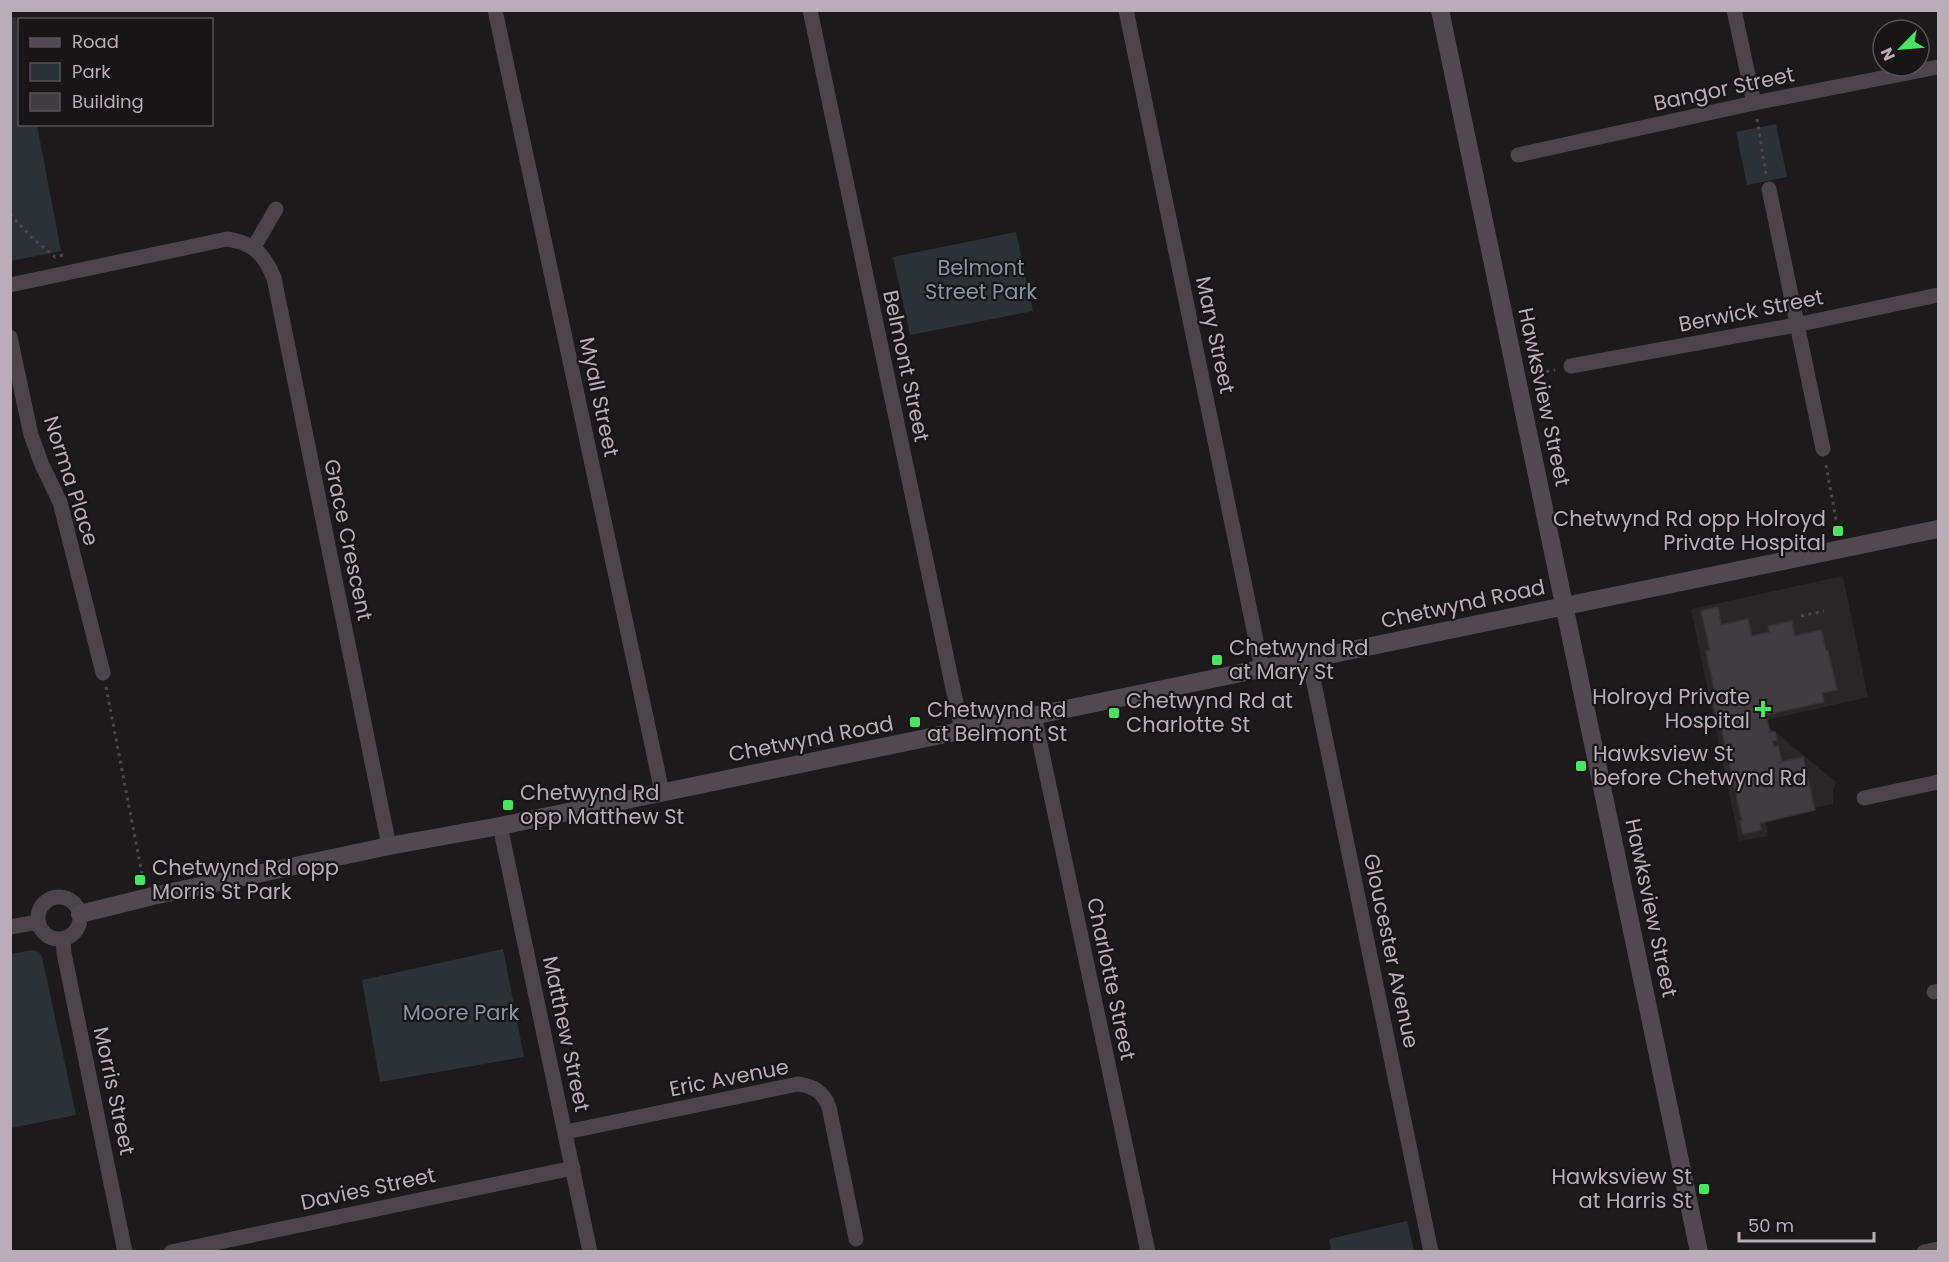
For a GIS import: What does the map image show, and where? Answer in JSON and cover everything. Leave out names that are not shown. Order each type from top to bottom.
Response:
[{"type":"street","name":"Myall Street","points":[[495,10],[662,792]]},
{"type":"street","name":"Belmont Street","points":[[810,10],[962,731]]},
{"type":"street","name":"Mary Street","points":[[1126,10],[1263,669]]},
{"type":"street","name":"Hawksview Street","points":[[1440,10],[1699,1251]]},
{"type":"street","points":[[1734,10],[1754,103]]},
{"type":"street","name":"Bangor Street","points":[[1518,155],[1754,103],[1938,67]]},
{"type":"street","points":[[1768,189],[1823,449]]},
{"type":"street","points":[[10,285],[227,239],[241,241],[254,247],[276,209]]},
{"type":"street","name":"Grace Crescent","points":[[254,247],[267,261],[274,278],[389,846]]},
{"type":"street","name":"Berwick Street","points":[[1571,366],[1796,325],[1938,295]]},
{"type":"street","name":"Norma Place","points":[[10,337],[32,435],[42,465],[60,502],[103,673]]},
{"type":"street","name":"Chetwynd Road","points":[[80,914],[153,896],[389,846],[500,826],[1938,529]]},
{"type":"street","name":"Gloucester Avenue","points":[[1309,659],[1431,1251]]},
{"type":"street","name":"Charlotte Street","points":[[1034,715],[1148,1251]]},
{"type":"street","points":[[1864,798],[1938,782]]},
{"type":"street","name":"Matthew Street","points":[[500,826],[590,1251]]},
{"type":"street","points":[[59,897],[72,902],[80,914],[75,933],[63,939],[50,937],[40,928],[38,922],[38,914],[45,902],[59,897]]},
{"type":"street","points":[[10,927],[38,922]]},
{"type":"street","name":"Morris Street","points":[[63,939],[125,1251]]},
{"type":"street","name":"Eric Avenue","points":[[566,1132],[798,1084],[810,1086],[822,1093],[829,1107],[856,1239]]},
{"type":"street","name":"Davies Street","points":[[171,1251],[573,1168]]},
{"type":"street","points":[[1924,1251],[1938,1249]]},
{"type":"path","points":[[1754,103],[1768,189]]},
{"type":"path","points":[[10,214],[31,237],[55,257],[67,254]]},
{"type":"path","points":[[1823,449],[1837,525]]},
{"type":"path","points":[[1801,616],[1824,611]]},
{"type":"path","points":[[103,673],[142,874]]},
{"type":"shaded area","name":"Holroyd Private Hospital","points":[[1843,576],[1868,697],[1762,721],[1836,782],[1833,804],[1765,818],[1768,836],[1739,841],[1691,609]]},
{"type":"green space","points":[[16,17],[18,27],[18,126],[37,126],[61,251],[11,261],[10,18]]},
{"type":"green space","points":[[1776,124],[1787,177],[1747,185],[1736,132]]},
{"type":"green space","name":"Belmont Street Park","points":[[1016,232],[1033,311],[910,335],[893,257]]},
{"type":"green space","name":"Moore Park","points":[[503,949],[524,1057],[380,1082],[362,980]]},
{"type":"green space","points":[[33,950],[39,952],[42,957],[76,1115],[11,1128],[11,954]]},
{"type":"green space","points":[[1407,1221],[1414,1251],[1331,1251],[1329,1239]]},
{"type":"building","name":"Holroyd Private Hospital","points":[[1718,607],[1721,625],[1748,619],[1752,636],[1770,632],[1768,626],[1792,621],[1795,636],[1821,630],[1837,690],[1822,693],[1824,702],[1766,715],[1770,732],[1775,732],[1777,740],[1772,741],[1774,747],[1778,746],[1782,762],[1803,757],[1815,810],[1760,823],[1761,830],[1743,834],[1721,726],[1718,727],[1712,698],[1716,697],[1706,651],[1710,650],[1701,611]]},
{"type":"place","name":"Chetwynd Rd opp Holroyd Private Hospital","points":[[1838,531]]},
{"type":"place","name":"Chetwynd Rd at Mary St","points":[[1217,660]]},
{"type":"place","name":"Holroyd Private Hospital","points":[[1763,709]]},
{"type":"place","name":"Chetwynd Rd at Charlotte St","points":[[1114,713]]},
{"type":"place","name":"Chetwynd Rd at Belmont St","points":[[915,722]]},
{"type":"place","name":"Hawksview St before Chetwynd Rd","points":[[1581,766]]},
{"type":"place","name":"Chetwynd Rd opp Matthew St","points":[[508,805]]},
{"type":"place","name":"Chetwynd Rd opp Morris St Park","points":[[140,880]]},
{"type":"place","name":"Hawksview St at Harris St","points":[[1704,1189]]}]
